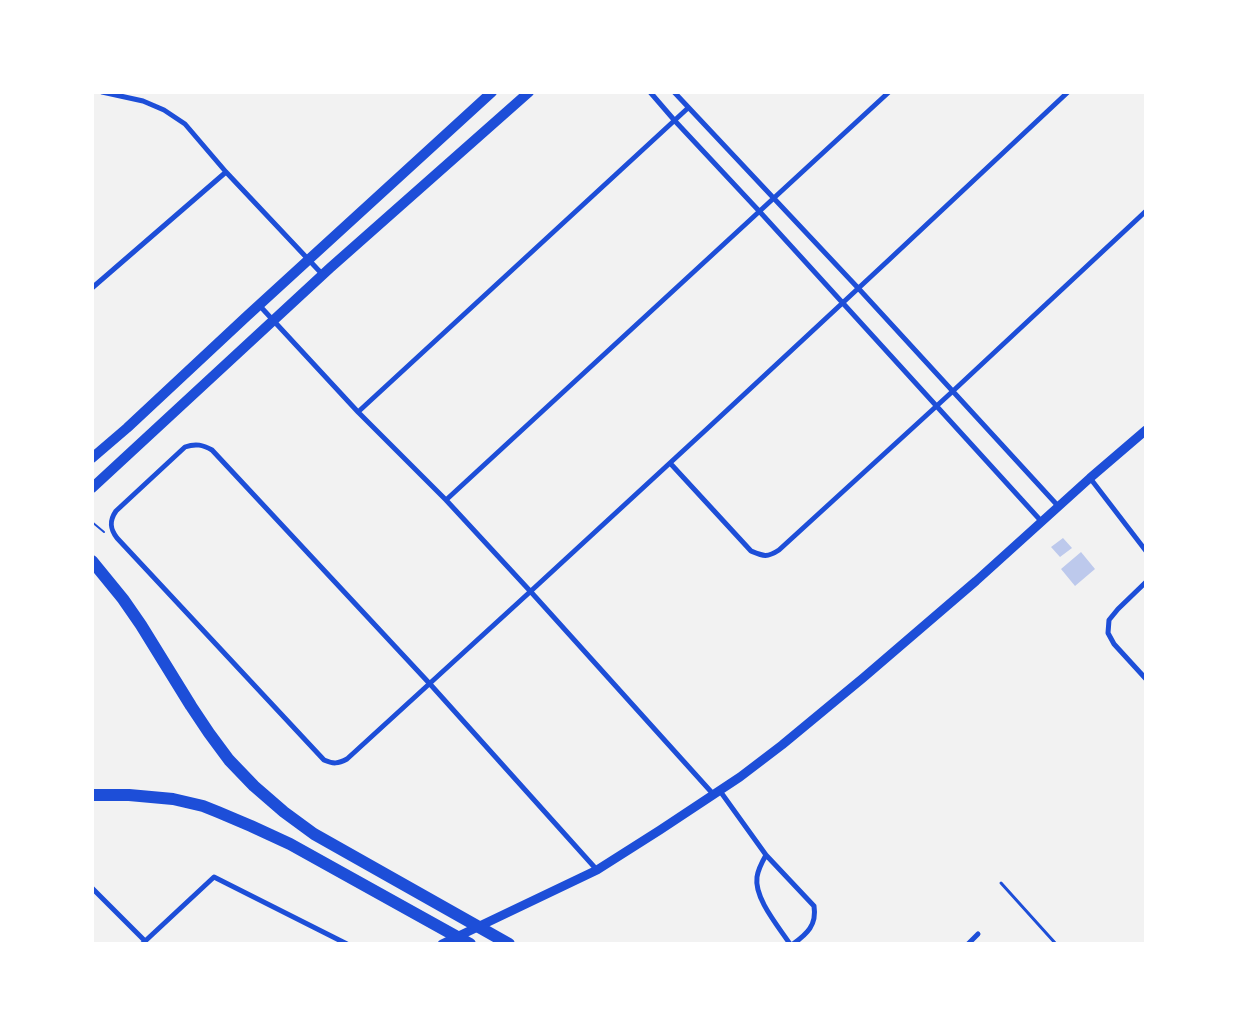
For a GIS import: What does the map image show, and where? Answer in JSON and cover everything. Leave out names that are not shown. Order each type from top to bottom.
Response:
[{"type":"highway","points":[[92,562],[142,625],[209,733],[229,760],[254,786],[284,812],[314,834],[509,944]]},
{"type":"highway","points":[[92,795],[129,795],[173,799],[203,806],[290,844],[470,944]]},
{"type":"main road","points":[[94,454],[127,428],[492,92]]},
{"type":"main road","points":[[92,488],[323,275],[529,92]]},
{"type":"street","points":[[102,92],[143,101],[164,110],[185,124],[226,172],[323,275]]},
{"type":"street","points":[[650,92],[1042,522]]},
{"type":"street","points":[[674,92],[859,289],[1058,507]]},
{"type":"street","points":[[446,500],[889,92]]},
{"type":"street","points":[[597,870],[430,684],[212,450],[197,444],[186,446],[116,511],[111,521],[113,532],[117,538],[324,760],[332,764],[340,763],[347,759],[430,684],[531,592],[859,289],[1068,92]]},
{"type":"street","points":[[358,412],[688,108]]},
{"type":"street","points":[[92,288],[226,172]]},
{"type":"street","points":[[670,462],[751,551],[760,555],[771,555],[779,550],[953,391],[1146,212]]},
{"type":"street","points":[[259,306],[358,412],[446,500],[717,793],[766,855],[814,906],[815,914],[811,926],[804,937],[792,944],[760,898],[756,887],[757,875],[766,855]]},
{"type":"street","points":[[442,944],[597,870],[740,777],[863,678],[976,581],[1146,430]]},
{"type":"street","points":[[1090,478],[1146,551]]},
{"type":"street","points":[[1146,582],[1118,608],[1109,620],[1108,633],[1114,644],[1146,679]]},
{"type":"street","points":[[92,888],[144,942],[214,877],[347,944]]},
{"type":"street","points":[[968,944],[978,934]]},
{"type":"lane","points":[[1001,883],[1056,944]]},
{"type":"path","points":[[92,522],[104,532]]},
{"type":"building","points":[[1063,538],[1072,548],[1060,557],[1051,547]]},
{"type":"building","points":[[1081,552],[1095,569],[1075,586],[1061,569]]}]
